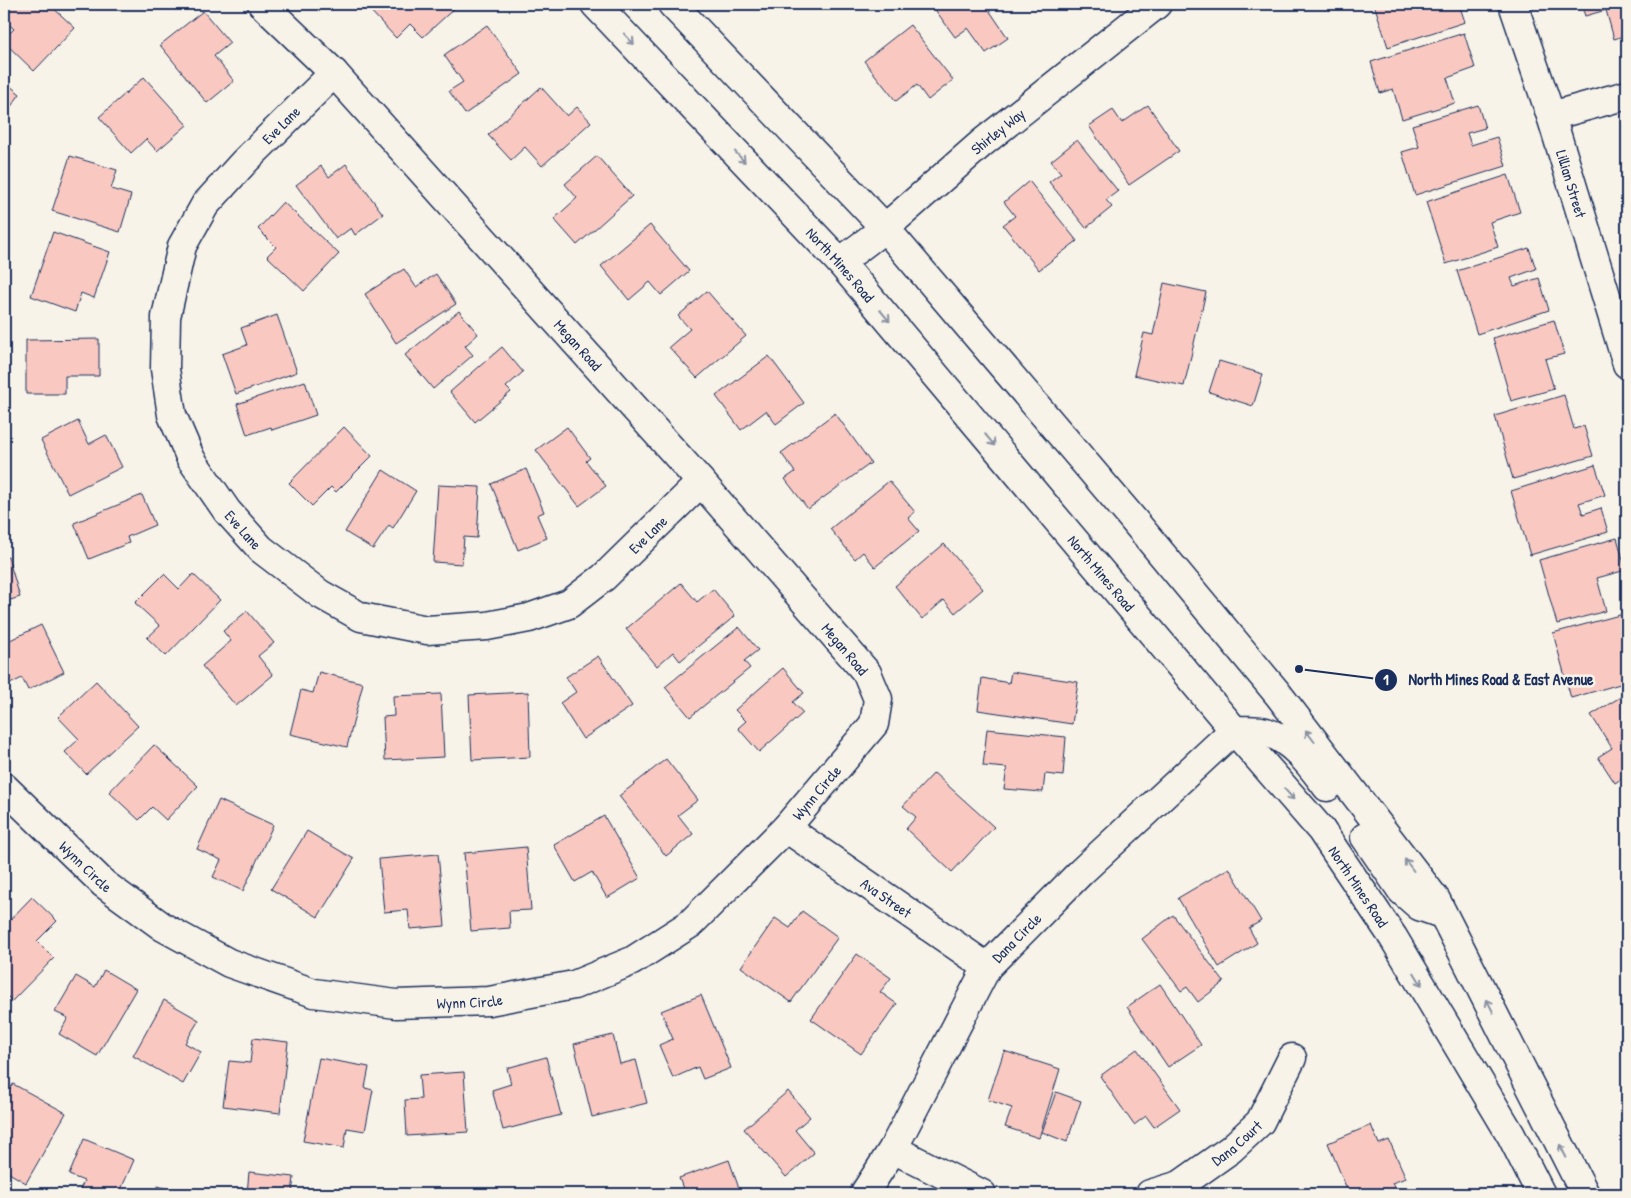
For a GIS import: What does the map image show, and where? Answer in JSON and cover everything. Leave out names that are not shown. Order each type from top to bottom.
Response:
[{"type":"street","name":"Megan Road","points":[[262,4],[334,73],[701,482],[867,673],[878,699]]},
{"type":"street","name":"North Mines Road","points":[[595,4],[840,262],[1234,730],[1321,830],[1381,919],[1511,1135],[1541,1194]]},
{"type":"street","points":[[672,4],[885,228],[1126,511],[1278,694],[1436,900],[1585,1194]]},
{"type":"street","name":"Shirley Way","points":[[840,262],[885,228],[982,143],[1157,4]]},
{"type":"street","name":"Lillian Street","points":[[1513,4],[1552,116],[1627,364]]},
{"type":"street","name":"Eve Lane","points":[[334,73],[244,162],[206,205],[182,246],[166,317],[164,369],[172,415],[191,459],[227,511],[261,549],[320,594],[361,617],[427,630],[487,626],[521,620],[569,604],[604,577],[701,482]]},
{"type":"street","points":[[1552,116],[1627,95]]},
{"type":"street","name":"Wynn Circle","points":[[4,787],[104,884],[163,927],[228,964],[314,993],[396,1004],[489,1001],[574,985],[632,961],[690,924],[786,828],[874,724],[878,699]]},
{"type":"street","points":[[1234,730],[1265,731],[1284,739],[1310,766],[1375,849],[1402,891],[1419,906],[1443,914]]},
{"type":"street","name":"Dana Circle","points":[[864,1194],[893,1149],[987,966],[1081,872],[1234,730]]},
{"type":"street","name":"Ava Street","points":[[786,828],[987,966]]},
{"type":"street","name":"Dana Court","points":[[1150,1194],[1180,1185],[1231,1149],[1260,1122],[1292,1058]]},
{"type":"street","points":[[1511,1135],[1520,1194]]},
{"type":"street","points":[[893,1149],[982,1194]]},
{"type":"building","points":[[11,4],[49,4],[75,28],[34,71],[4,42],[4,39],[14,29],[4,20],[4,12]]},
{"type":"building","points":[[371,4],[458,5],[423,37],[410,24],[396,38],[367,7]]},
{"type":"building","points":[[931,4],[985,4],[1008,38],[986,53],[968,28],[955,37]]},
{"type":"building","points":[[1374,4],[1459,4],[1465,22],[1388,47]]},
{"type":"building","points":[[1581,4],[1627,4],[1627,35],[1614,39],[1606,10],[1585,16]]},
{"type":"building","points":[[203,11],[230,43],[214,56],[234,81],[207,103],[160,45]]},
{"type":"building","points":[[487,25],[522,74],[465,114],[449,91],[463,82],[444,55]]},
{"type":"building","points":[[910,25],[953,80],[928,100],[917,85],[896,101],[864,61]]},
{"type":"building","points":[[1464,33],[1475,68],[1447,78],[1455,103],[1402,119],[1393,89],[1380,93],[1371,62]]},
{"type":"building","points":[[144,77],[187,125],[157,151],[146,139],[131,153],[99,117]]},
{"type":"building","points":[[4,81],[20,94],[4,116]]},
{"type":"building","points":[[541,87],[567,116],[577,107],[591,122],[542,166],[525,147],[511,160],[488,135]]},
{"type":"building","points":[[1148,105],[1179,151],[1129,185],[1089,126],[1113,110],[1122,123]]},
{"type":"building","points":[[1478,105],[1485,128],[1467,133],[1471,145],[1497,137],[1506,166],[1415,195],[1402,152],[1419,147],[1412,125]]},
{"type":"building","points":[[1077,140],[1118,191],[1106,200],[1112,207],[1086,228],[1049,182],[1061,173],[1051,161]]},
{"type":"building","points":[[70,156],[117,170],[111,189],[131,195],[120,232],[52,211]]},
{"type":"building","points":[[597,156],[632,196],[577,245],[554,219],[577,198],[565,184]]},
{"type":"building","points":[[346,164],[383,214],[355,235],[351,228],[336,239],[296,185],[321,166],[329,177]]},
{"type":"building","points":[[1508,175],[1520,212],[1490,222],[1498,247],[1446,264],[1426,202]]},
{"type":"building","points":[[1029,181],[1077,241],[1039,270],[1003,225],[1015,216],[1004,202]]},
{"type":"building","points":[[283,202],[339,254],[304,291],[267,256],[276,247],[258,229]]},
{"type":"building","points":[[650,225],[689,271],[661,295],[650,282],[629,300],[601,266]]},
{"type":"building","points":[[53,232],[110,252],[94,298],[81,293],[75,312],[31,296]]},
{"type":"building","points":[[1529,248],[1536,269],[1511,278],[1514,286],[1539,278],[1549,310],[1477,334],[1457,271]]},
{"type":"building","points":[[404,269],[416,287],[436,274],[456,304],[396,343],[365,294]]},
{"type":"building","points":[[1164,283],[1206,292],[1184,386],[1134,375],[1144,333],[1153,335]]},
{"type":"building","points":[[707,291],[746,336],[697,378],[669,347],[690,329],[678,316]]},
{"type":"building","points":[[459,311],[478,334],[465,346],[473,355],[433,389],[405,355]]},
{"type":"building","points":[[277,315],[297,372],[236,394],[222,354],[247,345],[241,328]]},
{"type":"building","points":[[1554,320],[1564,354],[1545,359],[1554,389],[1511,401],[1493,338]]},
{"type":"building","points":[[99,339],[99,376],[65,376],[65,394],[26,394],[26,340]]},
{"type":"building","points":[[502,347],[523,372],[506,387],[511,392],[475,422],[450,392]]},
{"type":"building","points":[[769,356],[804,403],[776,424],[766,411],[741,430],[716,396]]},
{"type":"building","points":[[1219,361],[1263,374],[1253,406],[1209,392]]},
{"type":"building","points":[[305,381],[316,415],[272,430],[271,427],[247,435],[237,404]]},
{"type":"building","points":[[1564,395],[1574,429],[1584,426],[1593,456],[1513,479],[1495,416]]},
{"type":"building","points":[[835,413],[871,463],[808,509],[785,479],[795,472],[781,453]]},
{"type":"building","points":[[78,421],[89,444],[106,435],[122,467],[68,494],[41,440]]},
{"type":"building","points":[[344,427],[372,456],[336,492],[331,487],[312,506],[289,483]]},
{"type":"building","points":[[567,427],[590,458],[586,461],[606,486],[579,506],[536,450]]},
{"type":"building","points":[[1595,465],[1605,495],[1579,503],[1583,514],[1601,508],[1608,532],[1530,555],[1511,491]]},
{"type":"building","points":[[526,469],[544,512],[537,515],[547,538],[518,550],[491,484]]},
{"type":"building","points":[[383,470],[416,491],[393,528],[389,525],[373,549],[345,532]]},
{"type":"building","points":[[889,481],[915,512],[908,518],[919,531],[875,567],[863,552],[855,559],[830,529]]},
{"type":"building","points":[[438,485],[480,487],[477,538],[464,537],[462,564],[433,562]]},
{"type":"building","points":[[142,495],[155,525],[127,537],[129,543],[89,559],[74,523]]},
{"type":"building","points":[[1617,538],[1626,570],[1597,578],[1606,611],[1557,624],[1539,560]]},
{"type":"building","points":[[944,544],[983,589],[955,613],[944,600],[922,619],[895,586]]},
{"type":"building","points":[[8,557],[20,597],[4,602],[4,558]]},
{"type":"building","points":[[164,574],[179,589],[193,574],[220,600],[166,656],[147,638],[160,626],[135,603]]},
{"type":"building","points":[[681,583],[697,602],[713,589],[735,616],[680,661],[673,652],[657,666],[626,629]]},
{"type":"building","points":[[247,611],[274,643],[258,656],[273,675],[236,706],[202,666],[231,641],[223,631]]},
{"type":"building","points":[[1627,613],[1627,682],[1571,698],[1553,633]]},
{"type":"building","points":[[41,625],[64,672],[28,690],[22,678],[4,687],[4,643]]},
{"type":"building","points":[[739,627],[758,650],[744,661],[750,668],[690,717],[665,687]]},
{"type":"building","points":[[598,656],[632,706],[583,739],[560,703],[576,692],[566,677]]},
{"type":"building","points":[[783,668],[804,693],[793,702],[803,713],[759,752],[738,728],[746,721],[735,710]]},
{"type":"building","points":[[319,672],[363,683],[347,747],[290,734],[301,690],[313,693]]},
{"type":"building","points":[[1011,672],[1078,682],[1072,724],[978,710],[982,678],[1009,683]]},
{"type":"building","points":[[96,681],[138,726],[86,774],[65,752],[79,739],[58,717]]},
{"type":"building","points":[[528,692],[530,757],[472,760],[469,695]]},
{"type":"building","points":[[1627,693],[1627,775],[1615,783],[1598,757],[1612,748],[1591,715]]},
{"type":"building","points":[[441,694],[444,757],[385,760],[383,717],[394,716],[393,696]]},
{"type":"building","points":[[987,729],[1066,737],[1063,776],[1045,774],[1043,792],[1004,789],[1007,768],[983,766]]},
{"type":"building","points":[[154,745],[198,786],[166,820],[152,807],[139,820],[109,792]]},
{"type":"building","points":[[666,759],[698,800],[678,815],[693,834],[666,856],[619,796]]},
{"type":"building","points":[[934,773],[994,827],[952,872],[906,829],[916,817],[903,806]]},
{"type":"building","points":[[219,800],[273,825],[243,891],[213,877],[221,860],[197,849]]},
{"type":"building","points":[[604,816],[640,878],[607,898],[592,872],[575,882],[554,845]]},
{"type":"building","points":[[307,831],[354,859],[318,917],[271,889]]},
{"type":"building","points":[[526,847],[531,910],[509,911],[510,928],[471,931],[464,853]]},
{"type":"building","points":[[438,854],[445,926],[410,929],[408,910],[384,912],[379,859]]},
{"type":"building","points":[[1229,868],[1261,921],[1249,928],[1257,943],[1219,967],[1178,898]]},
{"type":"building","points":[[32,897],[57,921],[37,941],[54,958],[12,1001],[4,993],[4,926]]},
{"type":"building","points":[[802,911],[838,937],[791,1002],[741,967],[775,918],[790,928]]},
{"type":"building","points":[[1173,915],[1224,982],[1198,1002],[1187,987],[1181,991],[1142,939]]},
{"type":"building","points":[[857,954],[891,978],[880,992],[897,1004],[861,1054],[811,1019]]},
{"type":"building","points":[[104,970],[136,989],[97,1056],[59,1034],[68,1018],[55,1012],[76,976],[95,987]]},
{"type":"building","points":[[1160,984],[1201,1045],[1168,1067],[1127,1007]]},
{"type":"building","points":[[701,995],[731,1068],[703,1079],[698,1067],[673,1078],[659,1045],[673,1039],[661,1011]]},
{"type":"building","points":[[164,1000],[199,1020],[185,1043],[201,1052],[183,1084],[133,1056]]},
{"type":"building","points":[[613,1035],[620,1064],[636,1060],[647,1103],[592,1117],[574,1044]]},
{"type":"building","points":[[253,1038],[288,1042],[280,1113],[223,1106],[229,1061],[250,1063]]},
{"type":"building","points":[[1137,1049],[1180,1109],[1154,1127],[1146,1116],[1134,1125],[1100,1076]]},
{"type":"building","points":[[1004,1051],[1060,1069],[1039,1138],[1005,1127],[1012,1108],[988,1100]]},
{"type":"building","points":[[546,1057],[561,1115],[503,1130],[492,1090],[511,1084],[507,1068]]},
{"type":"building","points":[[319,1058],[369,1067],[365,1088],[373,1090],[365,1131],[347,1128],[344,1148],[303,1141]]},
{"type":"building","points":[[464,1072],[468,1132],[407,1136],[405,1100],[421,1099],[419,1075]]},
{"type":"building","points":[[13,1084],[66,1113],[26,1183],[4,1170],[4,1099]]},
{"type":"building","points":[[788,1091],[810,1117],[795,1130],[814,1153],[786,1177],[744,1129]]},
{"type":"building","points":[[1056,1092],[1081,1101],[1067,1142],[1042,1132]]},
{"type":"building","points":[[1371,1125],[1379,1144],[1389,1140],[1406,1178],[1392,1183],[1397,1194],[1349,1194],[1328,1143]]},
{"type":"building","points":[[84,1139],[134,1160],[119,1194],[78,1194],[84,1181],[69,1175]]},
{"type":"building","points":[[729,1160],[741,1194],[685,1194],[679,1178]]},
{"type":"building","points":[[249,1172],[294,1177],[292,1194],[247,1194]]},
{"type":"building","points":[[158,1186],[185,1194],[155,1194]]},
{"type":"place","name":"North Mines Road & East Avenue","points":[[1299,669]]}]
